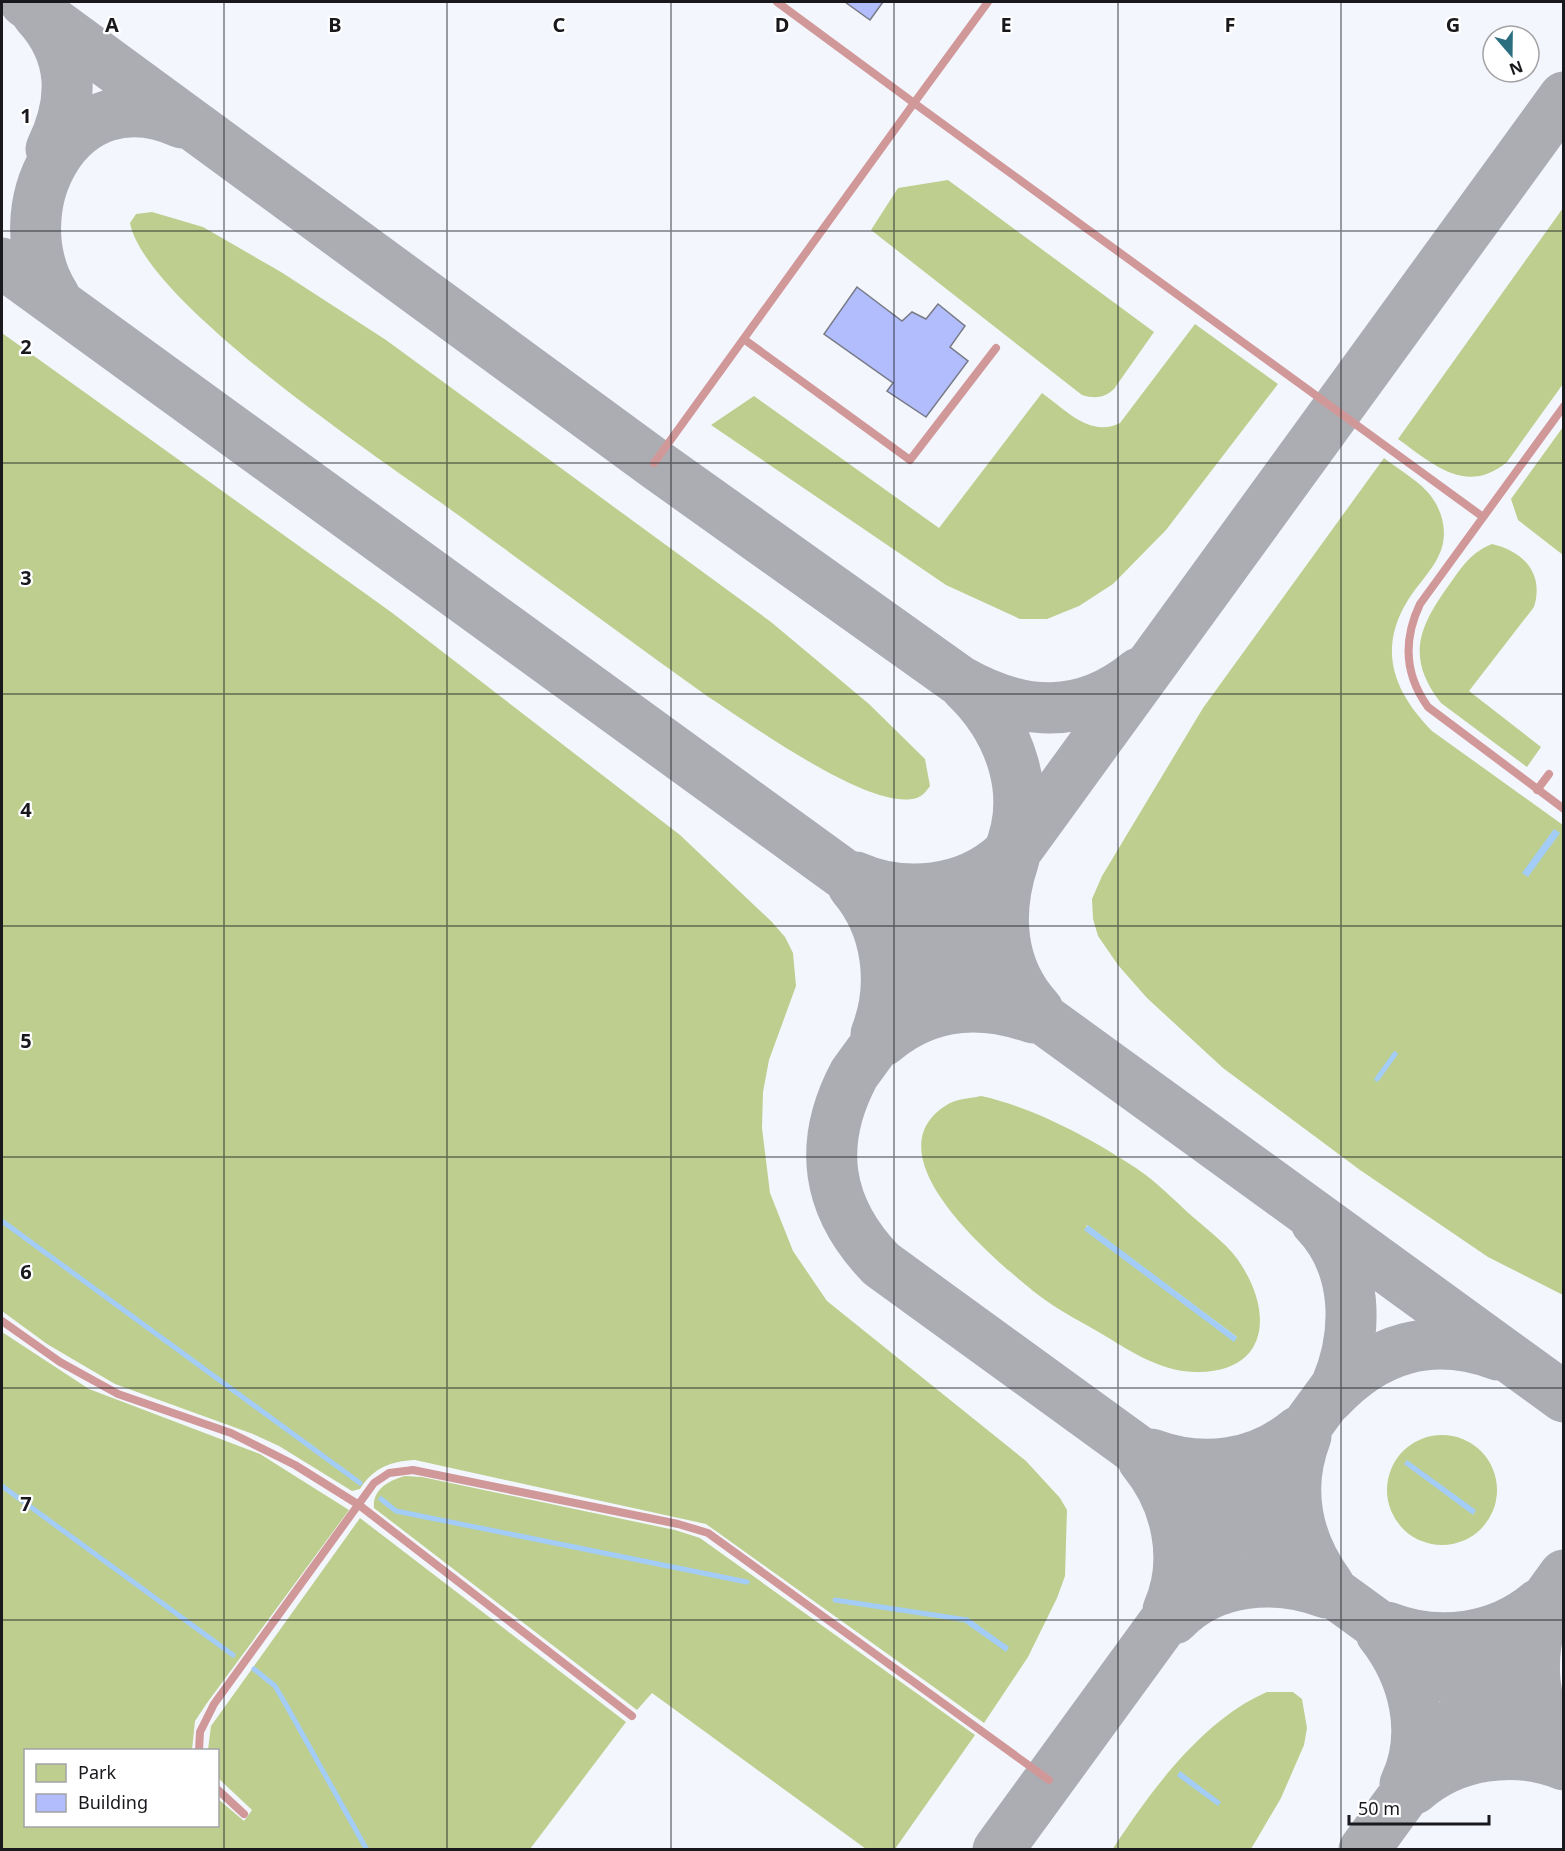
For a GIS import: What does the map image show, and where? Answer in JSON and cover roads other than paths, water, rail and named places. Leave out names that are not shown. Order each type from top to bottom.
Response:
[{"type":"lane","points":[[777,2],[1483,517]]},
{"type":"lane","points":[[654,463],[988,2]]},
{"type":"lane","points":[[745,340],[910,460],[996,348]]},
{"type":"lane","points":[[1563,406],[1419,604],[1408,635],[1409,667],[1419,696],[1438,718],[1563,809]]},
{"type":"lane","points":[[1537,790],[1549,774]]},
{"type":"lane","points":[[2,1321],[60,1362],[93,1381],[144,1404],[190,1418],[260,1446],[359,1505],[632,1716]]},
{"type":"lane","points":[[199,1749],[200,1732],[214,1704],[359,1505],[382,1476],[401,1470],[413,1470],[678,1524],[708,1533],[1049,1780]]},
{"type":"lane","points":[[219,1791],[244,1814]]},
{"type":"water","points":[[1554,829],[1560,833],[1528,877],[1522,873]]},
{"type":"water","points":[[1088,1225],[1237,1337],[1234,1342],[1084,1230]]},
{"type":"water","points":[[1407,1460],[1476,1510],[1473,1515],[1404,1464]]},
{"type":"water","points":[[967,1617],[1009,1647],[1006,1652],[964,1622]]},
{"type":"water","points":[[1180,1771],[1221,1802],[1218,1806],[1177,1776]]},
{"type":"waterway","points":[[1377,1079],[1395,1054]]},
{"type":"waterway","points":[[2,1221],[360,1483]]},
{"type":"waterway","points":[[2,1486],[233,1655]]},
{"type":"waterway","points":[[381,1499],[396,1511],[747,1582]]},
{"type":"waterway","points":[[835,1600],[967,1620],[971,1623]]},
{"type":"waterway","points":[[254,1669],[275,1686],[367,1850]]}]
